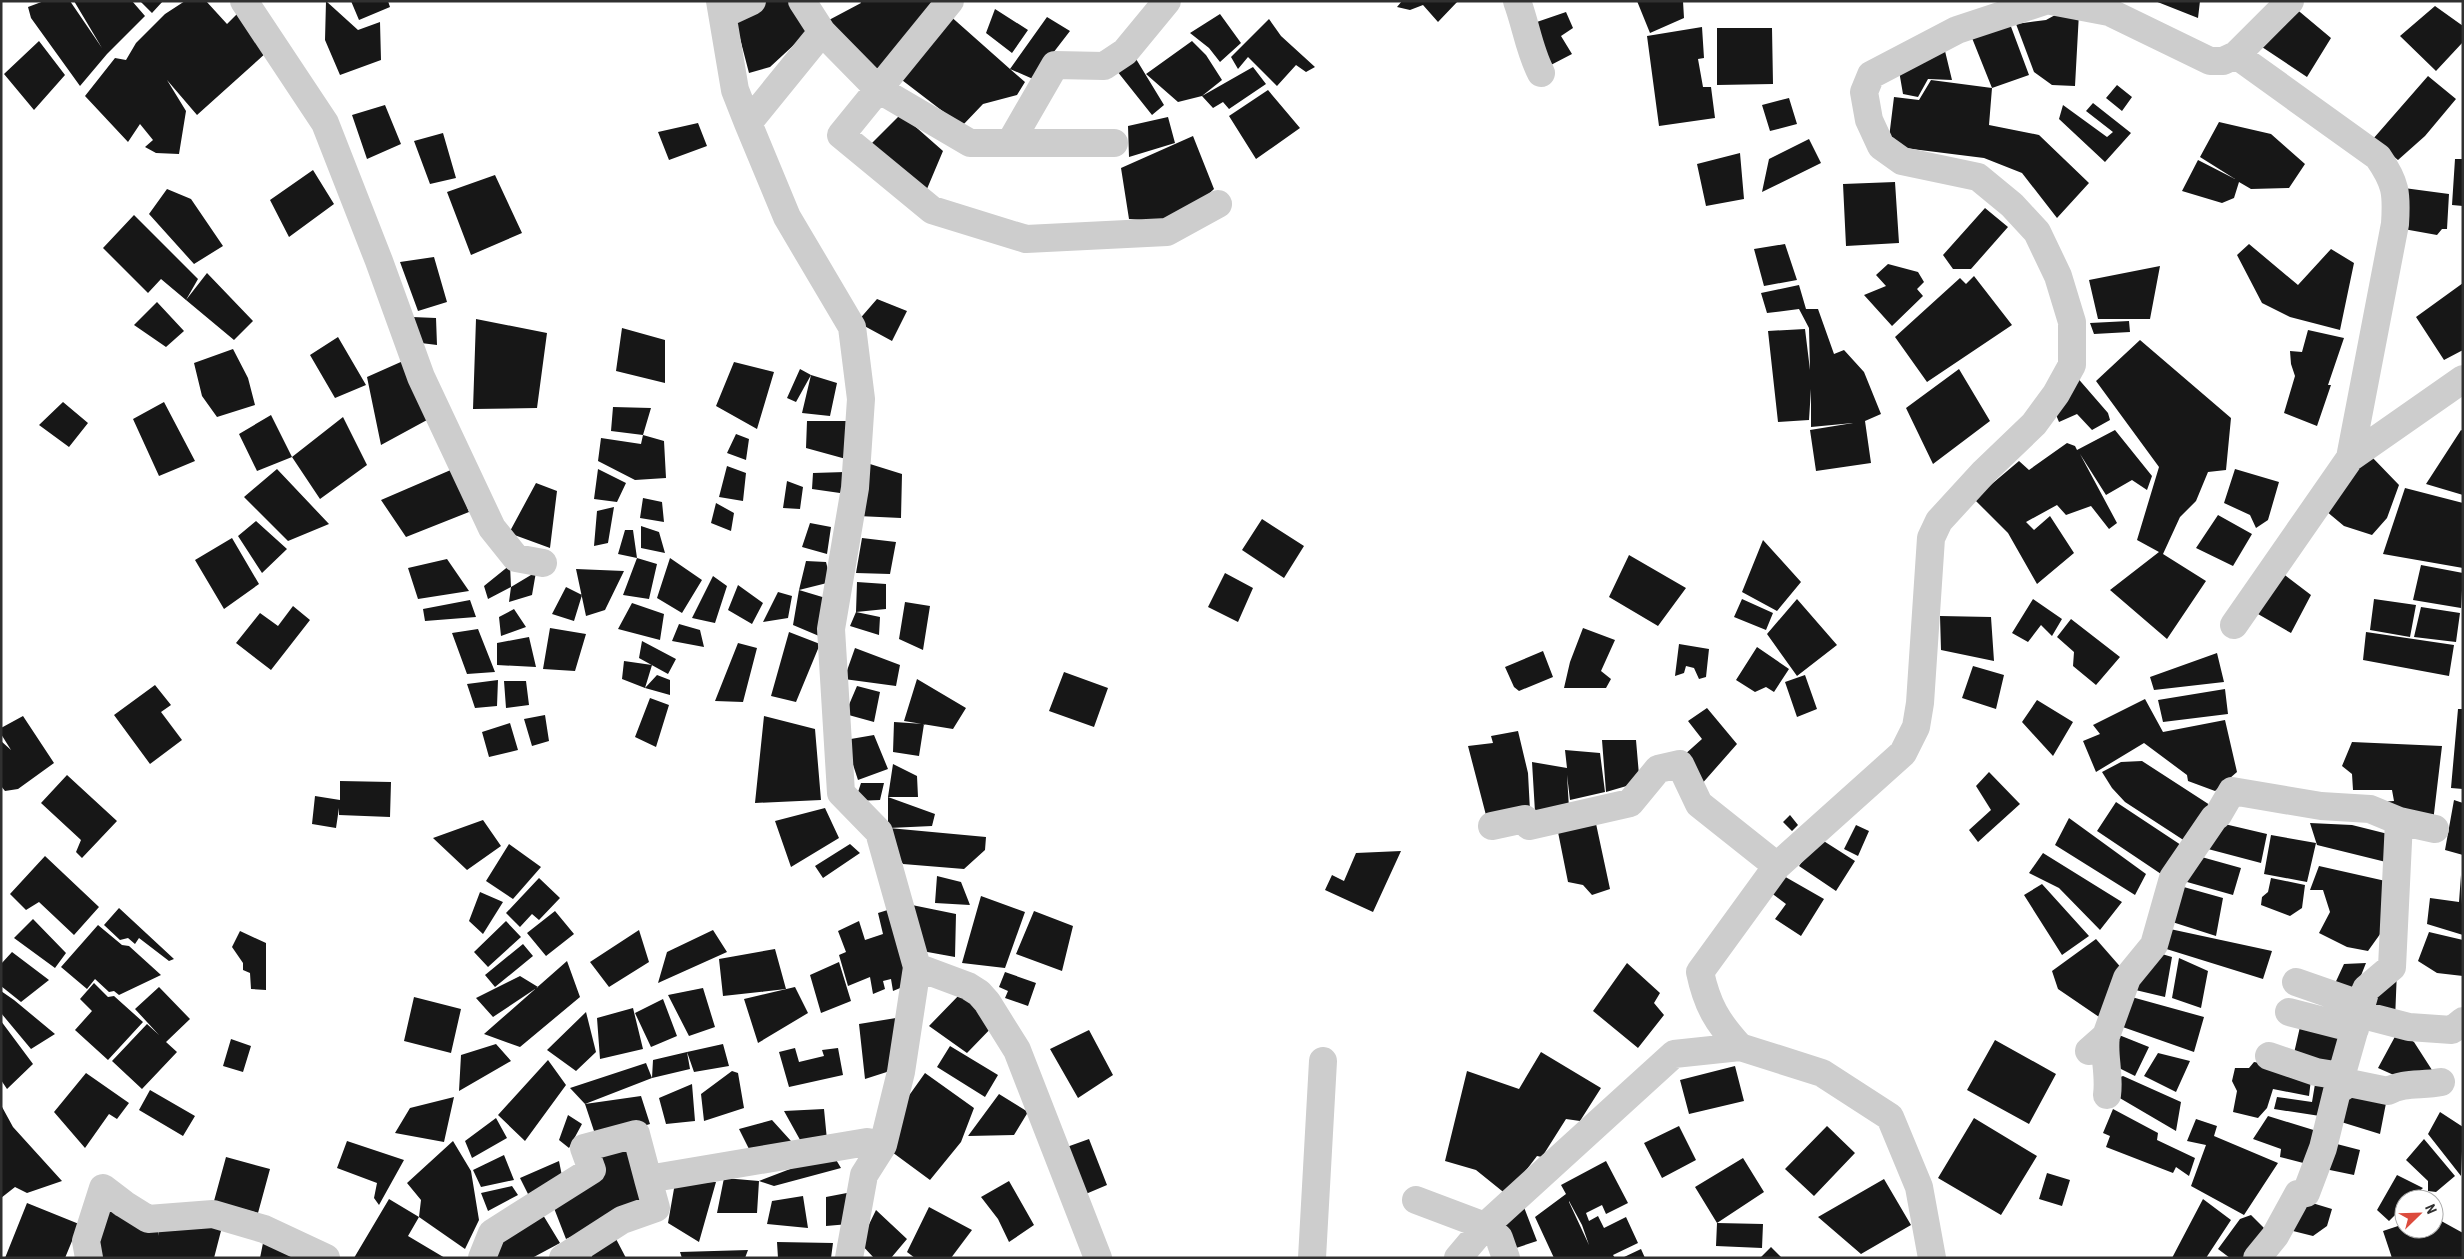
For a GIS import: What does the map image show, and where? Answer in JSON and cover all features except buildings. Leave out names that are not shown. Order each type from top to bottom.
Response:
[{"type":"street","points":[[244,1],[325,123],[379,261],[421,377],[492,528],[516,558],[543,563]]},
{"type":"street","points":[[752,1],[722,8],[735,90],[787,217],[852,327],[861,398],[855,488],[831,629],[841,793],[879,832],[917,967],[901,1072],[883,1145],[864,1175],[849,1258]]},
{"type":"street","points":[[802,1],[822,32],[878,89],[970,143],[1114,143]]},
{"type":"street","points":[[950,1],[841,135],[932,210],[1026,239],[1166,232],[1218,204]]},
{"type":"street","points":[[1010,143],[1055,65],[1104,66],[1125,52],[1167,1]]},
{"type":"street","points":[[1517,1],[1524,20],[1532,55],[1541,73]]},
{"type":"street","points":[[1740,1047],[1726,1032],[1706,1000],[1700,972],[1777,866],[1903,753],[1916,727],[1920,702],[1931,538],[1939,521],[1984,472],[2034,424],[2056,394],[2072,364],[2072,322],[2058,276],[2037,232],[2012,205],[1978,178],[1902,161],[1881,146],[1869,120],[1864,92],[1871,76],[1957,30],[2045,1]]},
{"type":"street","points":[[2051,1],[2110,12],[2210,60],[2223,61],[2236,55],[2290,1]]},
{"type":"street","points":[[748,123],[822,32]]},
{"type":"street","points":[[2236,55],[2378,157],[2391,177],[2396,198],[2395,224],[2350,458]]},
{"type":"street","points":[[2234,625],[2350,458],[2463,379]]},
{"type":"street","points":[[1492,826],[1525,819],[1530,826],[1630,803],[1658,769],[1680,764],[1699,804],[1777,866]]},
{"type":"street","points":[[2107,1095],[2108,1074],[2104,1049],[2097,1043],[2127,978],[2154,945],[2173,878],[2214,818],[2218,815],[2232,791],[2312,805],[2370,809],[2399,821],[2435,828]]},
{"type":"street","points":[[2257,1258],[2276,1236],[2298,1194],[2306,1193],[2325,1140],[2366,989],[2392,967],[2399,821]]},
{"type":"street","points":[[917,967],[974,989],[987,1002],[1017,1050],[1098,1258]]},
{"type":"street","points":[[2296,982],[2358,1016]]},
{"type":"street","points":[[2289,1012],[2358,1016],[2418,1028],[2452,1030],[2463,1021]]},
{"type":"street","points":[[1458,1258],[1486,1226],[1674,1054],[1740,1047],[1822,1073],[1890,1117],[1919,1187],[1932,1258]]},
{"type":"street","points":[[2269,1056],[2316,1072],[2339,1084],[2349,1083],[2388,1091],[2399,1085],[2424,1086],[2440,1082]]},
{"type":"street","points":[[1312,1258],[1323,1061]]},
{"type":"street","points":[[482,1258],[492,1233],[592,1170],[584,1148],[636,1134],[656,1208],[622,1220],[563,1258]]},
{"type":"street","points":[[648,1179],[867,1142],[883,1145]]},
{"type":"street","points":[[88,1258],[86,1241],[103,1188],[148,1219],[213,1214],[264,1229],[326,1258]]},
{"type":"street","points":[[1416,1200],[1486,1226],[1499,1238],[1506,1258]]}]
